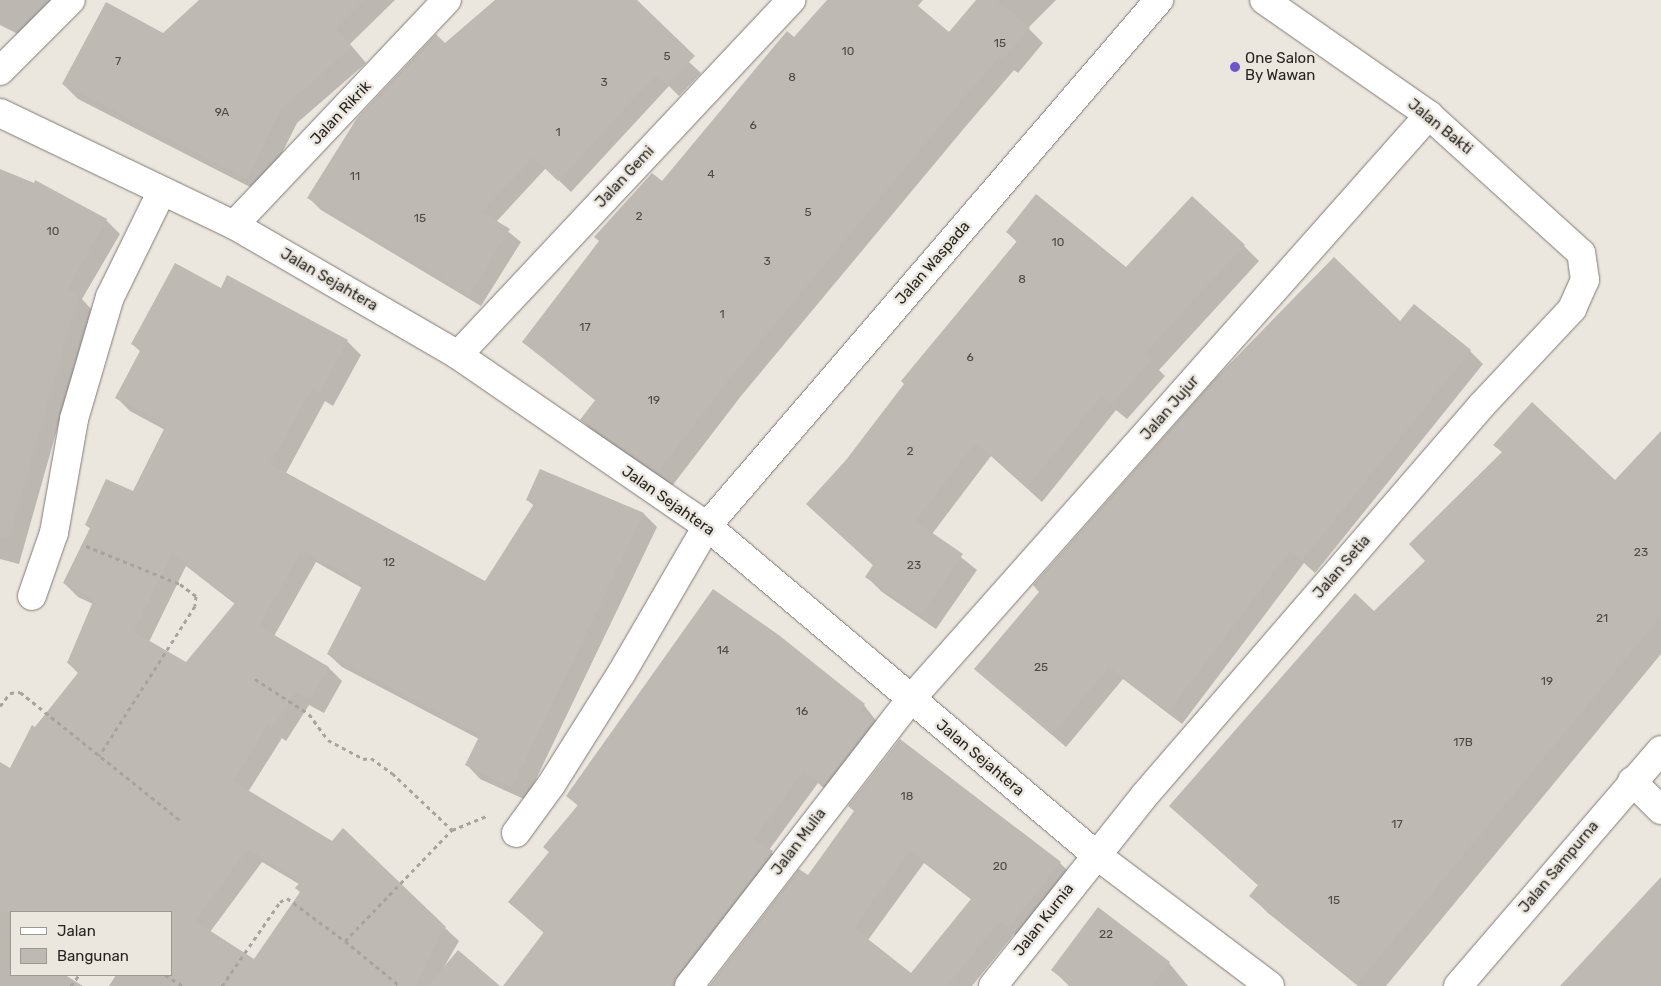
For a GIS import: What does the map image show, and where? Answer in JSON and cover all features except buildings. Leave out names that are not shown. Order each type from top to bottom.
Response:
[{"type":"street","points":[[0,71],[71,0]]},
{"type":"street","name":"Jalan Rikrik","points":[[234,225],[447,0]]},
{"type":"street","name":"Jalan Gemi","points":[[458,355],[791,0]]},
{"type":"street","name":"Jalan Waspada","points":[[516,833],[551,785],[621,674],[707,526],[1159,0]]},
{"type":"street","name":"Jalan Bakti","points":[[1264,0],[1429,115],[1581,252],[1586,280]]},
{"type":"street","name":"Jalan Sejahtera","points":[[0,113],[234,225],[458,355],[707,526],[910,700],[1095,854],[1270,986]]},
{"type":"street","name":"Jalan Jujur","points":[[910,700],[1429,115]]},
{"type":"street","points":[[32,596],[54,533],[74,419],[110,297],[162,191]]},
{"type":"street","name":"Jalan Setia","points":[[1095,854],[1482,405],[1572,309],[1586,280]]},
{"type":"street","name":"Jalan Mulia","points":[[689,986],[910,700]]},
{"type":"street","name":"Jalan Sampurna","points":[[1458,986],[1632,781],[1661,750]]},
{"type":"street","points":[[1632,781],[1661,810]]},
{"type":"street","name":"Jalan Kurnia","points":[[993,986],[1095,854]]},
{"type":"path","points":[[54,533],[180,584],[196,596],[195,606],[99,756]]},
{"type":"path","points":[[255,679],[309,714],[328,740],[363,759],[371,758],[392,773],[452,830]]},
{"type":"path","points":[[0,706],[10,693],[20,692],[180,820]]},
{"type":"path","points":[[345,941],[452,830],[479,817],[492,816]]},
{"type":"path","points":[[222,986],[280,902],[287,898],[345,941],[400,986]]},
{"type":"path","points":[[167,976],[183,986]]},
{"type":"place","name":"One Salon By Wawan","points":[[1235,67]]}]
